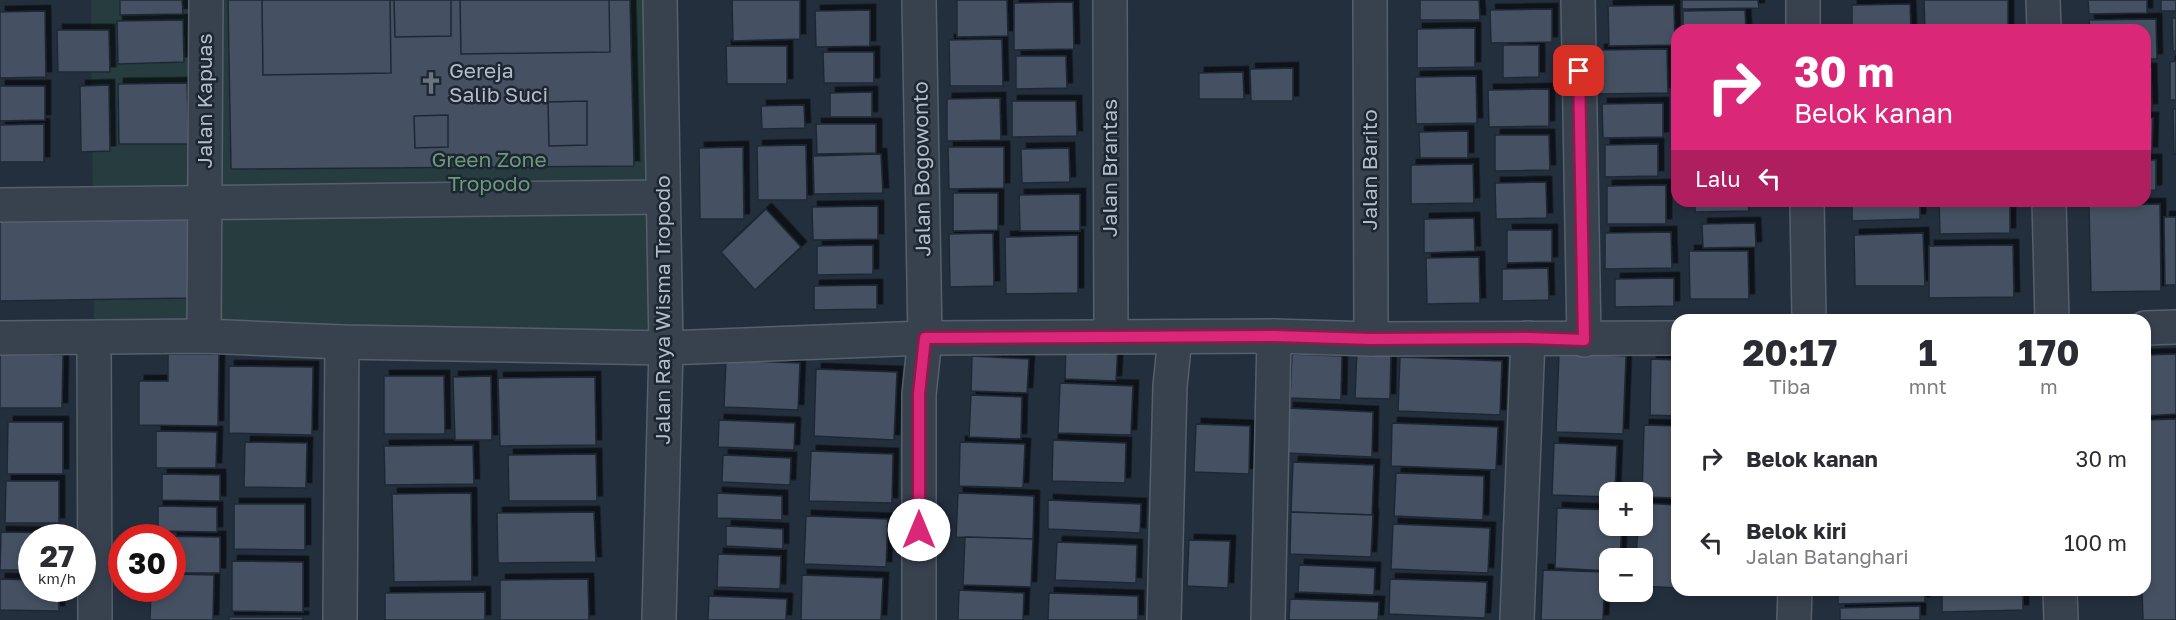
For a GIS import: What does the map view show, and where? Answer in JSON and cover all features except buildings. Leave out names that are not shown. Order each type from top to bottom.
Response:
[{"type":"street","name":"Jalan Kapuas","points":[[204,336],[206,0]]},
{"type":"street","name":"Jalan Raya Wisma Tropodo","points":[[659,620],[666,348],[660,0]]},
{"type":"street","name":"Jalan Bogowonto","points":[[919,0],[925,338],[919,394],[919,620]]},
{"type":"street","name":"Jalan Brantas","points":[[1110,0],[1111,336]]},
{"type":"street","name":"Jalan Barito","points":[[1370,0],[1371,339]]},
{"type":"street","points":[[1578,0],[1584,340]]},
{"type":"street","points":[[1803,0],[1803,24]]},
{"type":"street","points":[[2043,0],[2044,24]]},
{"type":"street","points":[[0,205],[663,197]]},
{"type":"street","points":[[1807,207],[1809,314]]},
{"type":"street","points":[[2049,207],[2052,314]]},
{"type":"street","points":[[2151,328],[2176,327]]},
{"type":"street","points":[[0,338],[204,336],[342,342],[666,348],[925,338],[1111,336],[1584,340],[1671,338]]},
{"type":"street","points":[[1268,620],[1274,336]]},
{"type":"street","points":[[1164,620],[1170,386],[1175,337]]},
{"type":"street","points":[[94,338],[95,620]]},
{"type":"street","points":[[1517,620],[1528,338]]},
{"type":"street","points":[[340,620],[342,342]]},
{"type":"street","points":[[1794,620],[1795,596]]},
{"type":"street","points":[[2060,596],[2061,620]]},
{"type":"green space","name":"Green Zone Tropodo","points":[[91,0],[660,0],[666,348],[94,338]]},
{"type":"place","name":"Gereja Salib Suci","points":[[431,83]]},
{"type":"route","points":[[919,530],[919,394],[925,338],[1274,336],[1584,340],[1579,71]]}]
